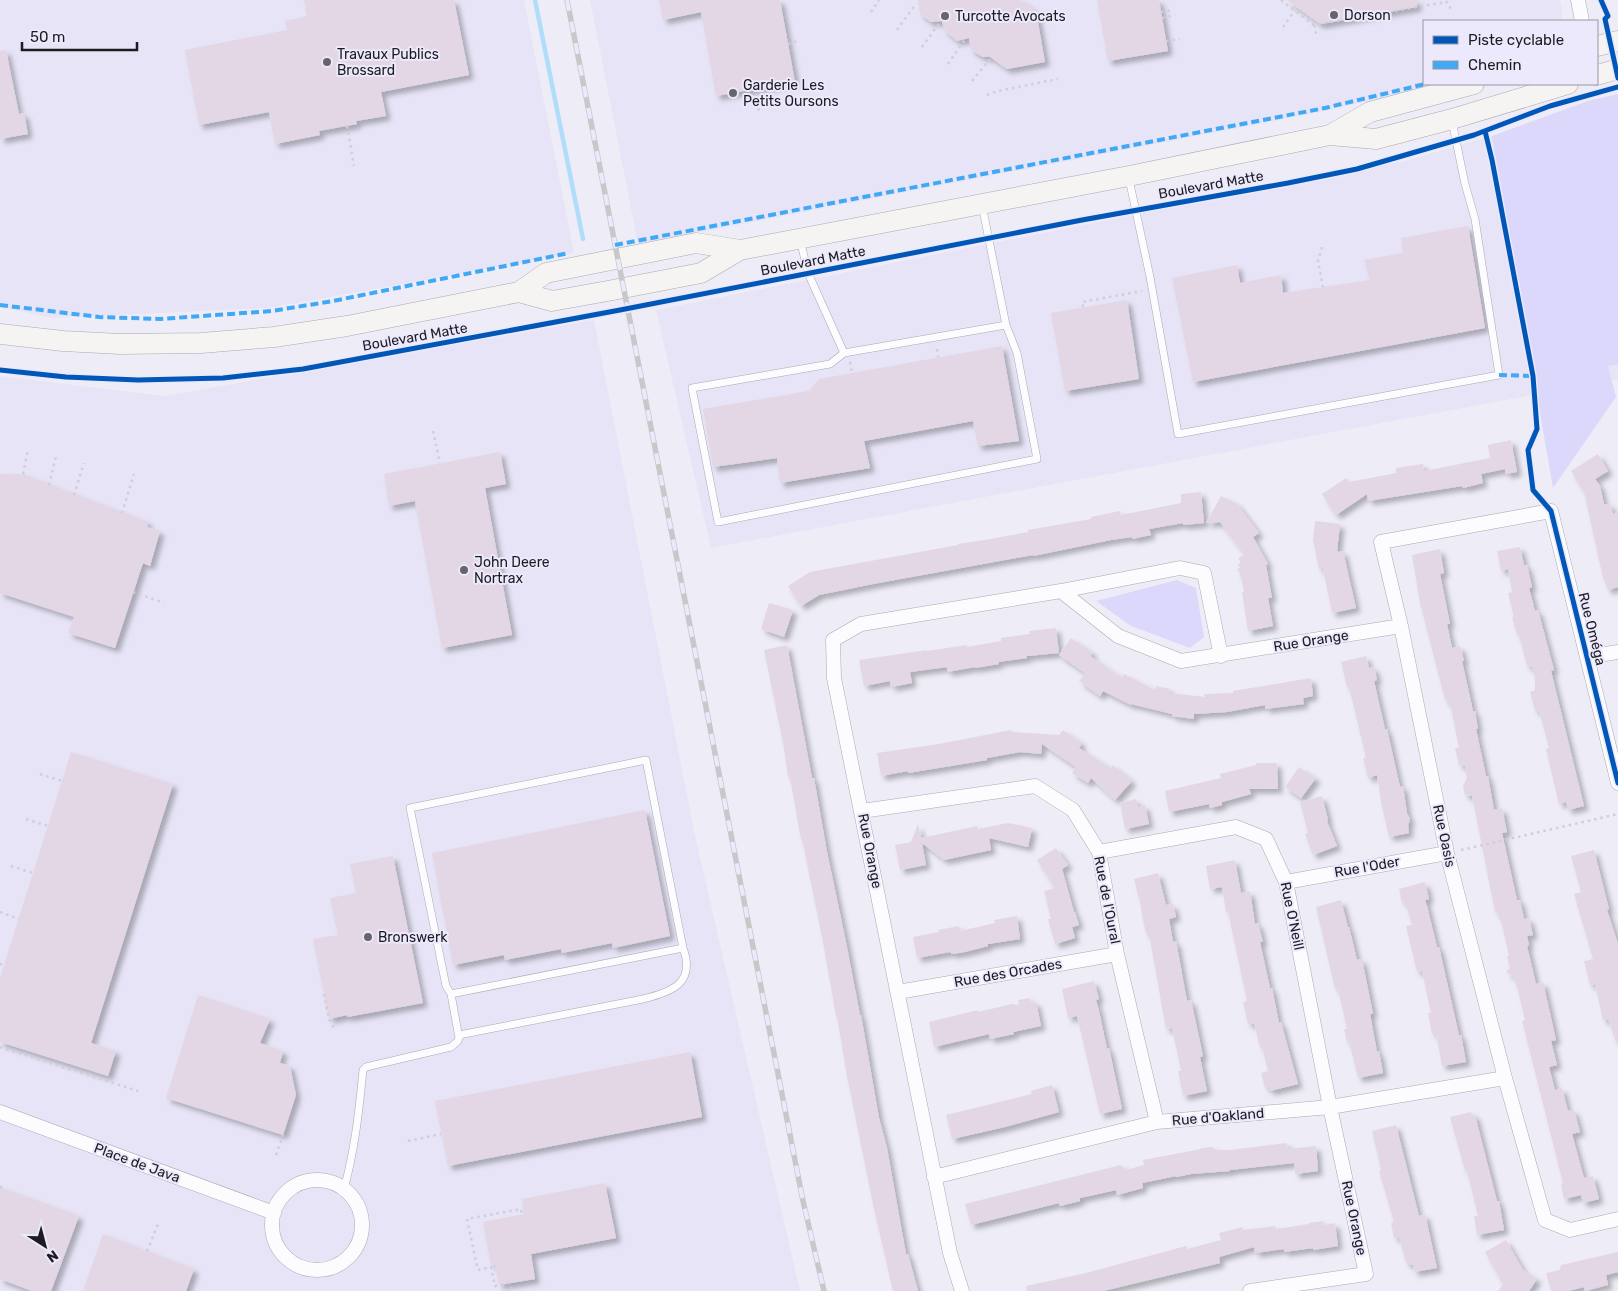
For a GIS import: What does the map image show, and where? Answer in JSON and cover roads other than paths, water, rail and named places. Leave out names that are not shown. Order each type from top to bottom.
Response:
[{"type":"main road","points":[[1598,46],[1618,41]]},
{"type":"main road","points":[[1598,75],[1618,70]]},
{"type":"main road","name":"Boulevard Matte","points":[[1330,135],[1370,112],[1470,85]]},
{"type":"main road","name":"Boulevard Matte","points":[[0,334],[101,344],[173,344],[251,340],[355,324],[518,292],[546,272],[696,243],[740,250],[1129,176],[1330,135],[1376,139],[1452,119],[1565,85]]},
{"type":"main road","name":"Boulevard Matte","points":[[518,292],[552,301],[613,290],[701,273],[740,250]]},
{"type":"street","points":[[1578,0],[1582,20]]},
{"type":"street","name":"Rue Oasis","points":[[1550,510],[1381,542],[1402,626],[1447,853],[1545,1220],[1570,1230],[1618,1219]]},
{"type":"street","name":"Rue Oméga","points":[[1550,510],[1618,783]]},
{"type":"street","name":"Rue Orange","points":[[962,1291],[950,1253],[934,1177],[834,678],[833,640],[861,624],[1061,592],[1180,568],[1204,573],[1221,656]]},
{"type":"street","name":"Rue Orange","points":[[1061,592],[1118,636],[1181,661],[1402,626]]},
{"type":"street","points":[[1587,657],[1618,652]]},
{"type":"street","name":"Rue de l'Oural","points":[[862,811],[1035,786],[1073,810],[1099,852],[1117,954],[1158,1122]]},
{"type":"street","name":"Rue O'Neill","points":[[1099,852],[1236,828],[1266,838],[1286,882],[1330,1107]]},
{"type":"street","name":"Rue l'Oder","points":[[1286,882],[1447,853]]},
{"type":"street","name":"Rue des Orcades","points":[[898,992],[1117,954]]},
{"type":"street","name":"Rue d'Oakland","points":[[934,1177],[1158,1122],[1330,1107],[1506,1078]]},
{"type":"street","name":"Rue Orange","points":[[1250,1291],[1366,1274],[1330,1107]]},
{"type":"street","name":"Place de Java","points":[[0,1112],[274,1213]]},
{"type":"street","points":[[316,1180],[328,1182],[344,1189],[358,1206],[362,1222],[362,1233],[356,1248],[340,1264],[330,1268],[317,1270],[293,1263],[277,1245],[273,1234],[274,1213],[283,1196],[304,1182],[316,1180]]},
{"type":"lane","points":[[1129,176],[1152,289],[1178,434],[1499,375],[1475,220],[1465,184],[1452,119]]},
{"type":"lane","points":[[982,204],[1006,325],[1017,353],[1037,459],[718,522],[692,388],[830,364],[844,353],[1006,325]]},
{"type":"lane","points":[[800,239],[808,273],[844,353]]},
{"type":"lane","points":[[344,1189],[352,1161],[360,1109],[363,1070],[366,1067],[451,1047],[458,1041],[459,1035],[451,994],[446,986],[410,808],[646,760],[686,962],[685,975],[682,980],[668,992],[643,999],[459,1035]]},
{"type":"lane","points":[[451,994],[683,948]]},
{"type":"waterway","points":[[535,0],[583,239]]},
{"type":"railway","points":[[567,0],[803,1201],[824,1291]]},
{"type":"place","name":"Dorson","points":[[1334,15]]},
{"type":"place","name":"Turcotte Avocats","points":[[945,16]]},
{"type":"place","name":"Travaux Publics Brossard","points":[[327,62]]},
{"type":"place","name":"Garderie Les Petits Oursons","points":[[733,93]]},
{"type":"place","name":"John Deere Nortrax","points":[[464,570]]},
{"type":"place","name":"Bronswerk","points":[[368,937]]}]
